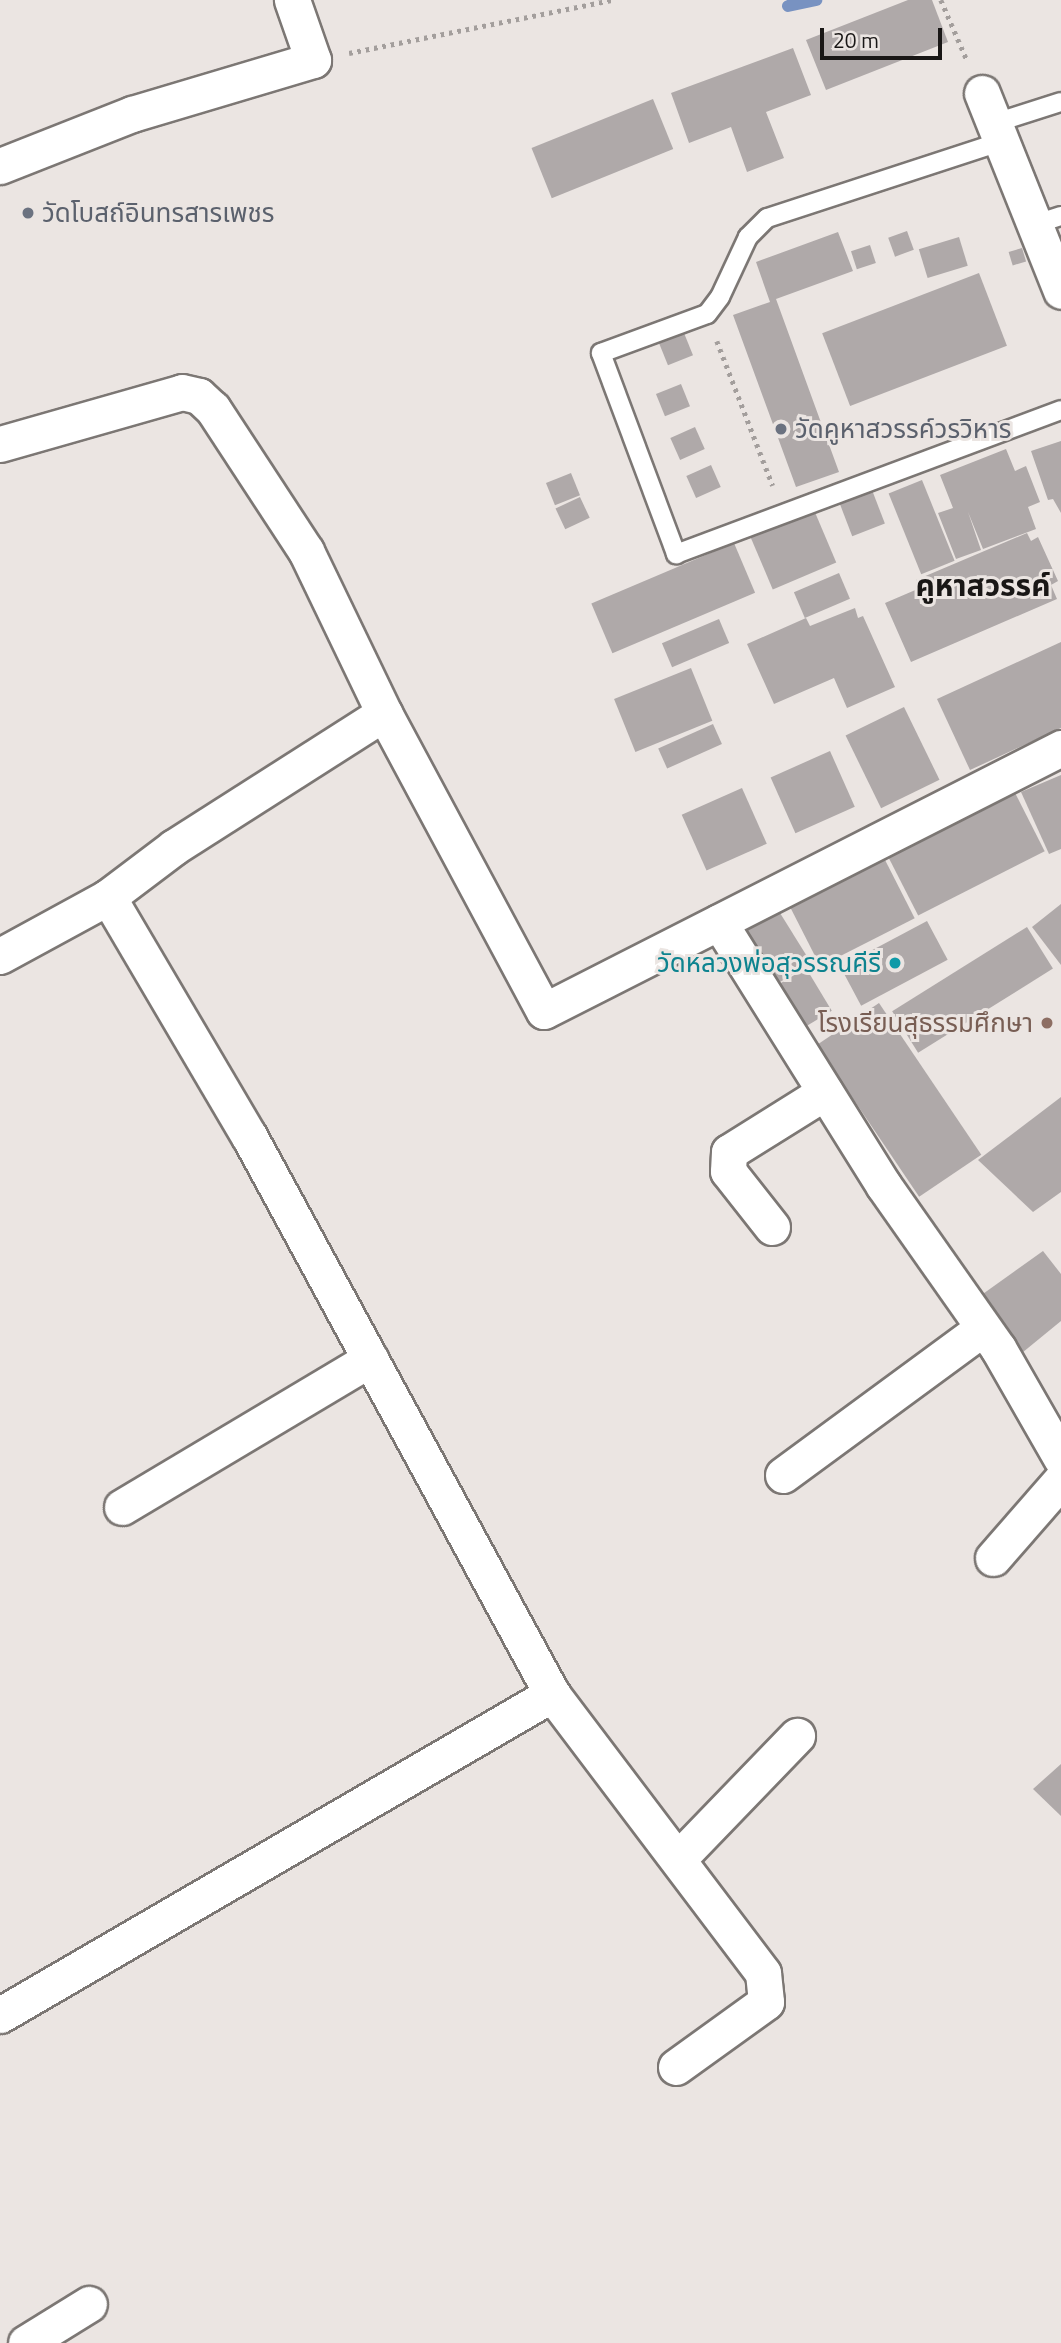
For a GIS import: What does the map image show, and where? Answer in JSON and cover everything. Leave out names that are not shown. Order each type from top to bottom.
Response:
[{"type":"street","points":[[0,166],[132,114],[313,60],[292,0]]},
{"type":"street","points":[[993,119],[1048,220],[1061,291]]},
{"type":"street","points":[[0,444],[182,392],[199,396],[213,410],[306,551],[384,713],[544,1011],[1061,748]]},
{"type":"street","points":[[0,956],[108,897],[174,847],[384,713]]},
{"type":"street","points":[[108,897],[249,1136],[552,1694],[679,1858],[763,1973],[768,1986],[766,2002],[676,2067]]},
{"type":"street","points":[[719,922],[824,1091],[983,1328],[1061,1458]]},
{"type":"street","points":[[772,1227],[728,1171],[729,1152],[824,1091]]},
{"type":"street","points":[[783,1475],[983,1328]]},
{"type":"street","points":[[122,1507],[370,1359]]},
{"type":"street","points":[[993,1558],[1048,1500],[1061,1479]]},
{"type":"street","points":[[0,2015],[552,1694]]},
{"type":"street","points":[[679,1858],[796,1736]]},
{"type":"street","points":[[26,2343],[89,2304]]},
{"type":"lane","points":[[1061,102],[993,119],[767,218],[748,237],[720,297],[707,314],[601,353],[676,554],[1061,410]]},
{"type":"path","points":[[313,60],[613,0]]},
{"type":"path","points":[[941,0],[993,119]]},
{"type":"path","points":[[707,314],[783,514]]},
{"type":"building","points":[[908,0],[932,0],[948,42],[826,90],[806,40]]},
{"type":"building","points":[[793,48],[811,95],[766,112],[784,158],[747,172],[731,127],[689,143],[671,93]]},
{"type":"building","points":[[653,99],[673,149],[552,198],[532,148]]},
{"type":"building","points":[[907,231],[914,250],[895,257],[888,238]]},
{"type":"building","points":[[838,232],[853,271],[776,299],[839,472],[796,487],[733,315],[770,302],[756,262]]},
{"type":"building","points":[[959,237],[968,266],[928,278],[919,249]]},
{"type":"building","points":[[870,245],[876,263],[857,269],[851,251]]},
{"type":"building","points":[[1022,248],[1026,261],[1013,265],[1009,252]]},
{"type":"building","name":"วัดคูหาสวรรค์วรวิหาร","points":[[979,273],[1007,346],[850,406],[822,333]]},
{"type":"building","points":[[684,333],[693,355],[668,365],[659,343]]},
{"type":"building","points":[[681,384],[690,406],[665,416],[656,394]]},
{"type":"building","points":[[695,427],[705,449],[680,460],[670,438]]},
{"type":"building","points":[[1061,441],[1061,513],[1053,499],[1048,500],[1031,451]]},
{"type":"building","points":[[1006,449],[1015,471],[1026,466],[1040,502],[1028,507],[1036,529],[983,549],[968,512],[981,550],[956,559],[938,513],[953,508],[940,475]]},
{"type":"building","points":[[711,465],[721,487],[696,498],[686,476]]},
{"type":"building","points":[[571,473],[580,495],[555,505],[546,483]]},
{"type":"building","points":[[922,480],[955,561],[921,574],[889,493]]},
{"type":"building","points":[[872,490],[885,524],[852,536],[839,503]]},
{"type":"building","points":[[580,497],[590,518],[565,529],[556,508]]},
{"type":"building","points":[[814,510],[836,562],[773,589],[750,537]]},
{"type":"building","points":[[1027,533],[1031,541],[1038,537],[1058,581],[1051,585],[1057,599],[911,662],[885,603],[920,588],[916,580]]},
{"type":"building","points":[[734,543],[755,593],[612,653],[591,604]]},
{"type":"building","points":[[839,573],[850,599],[805,618],[794,592]]},
{"type":"building","points":[[855,608],[858,618],[863,616],[895,687],[847,708],[834,678],[774,704],[747,644],[806,618],[810,626]]},
{"type":"building","points":[[719,619],[729,643],[672,667],[662,643]]},
{"type":"building","points":[[1061,642],[1061,728],[970,770],[937,699]]},
{"type":"building","points":[[691,668],[712,721],[635,752],[614,699]]},
{"type":"building","points":[[904,707],[940,780],[881,808],[846,735]]},
{"type":"building","points":[[713,724],[722,744],[667,769],[658,748]]},
{"type":"building","points":[[830,751],[855,807],[795,833],[771,777]]},
{"type":"building","points":[[1061,775],[1061,849],[1049,854],[1021,792]]},
{"type":"building","points":[[1012,787],[1045,851],[918,916],[885,851]]},
{"type":"building","points":[[742,788],[767,844],[707,871],[682,815]]},
{"type":"building","points":[[882,854],[915,918],[820,966],[788,902]]},
{"type":"building","points":[[1061,904],[1061,965],[1032,927]]},
{"type":"building","points":[[775,905],[811,963],[770,988],[734,930]]},
{"type":"building","name":"วัดหลวงพ่อสุวรรณคีรี","points":[[927,921],[948,960],[861,1006],[840,967]]},
{"type":"building","points":[[1027,927],[1053,969],[918,1053],[892,1011]]},
{"type":"building","points":[[806,968],[832,1011],[797,1032],[771,989]]},
{"type":"building","points":[[879,1003],[981,1155],[919,1197],[817,1045]]},
{"type":"building","points":[[1061,1097],[1061,1192],[1033,1212],[978,1160]]},
{"type":"building","points":[[1043,1251],[1061,1274],[1061,1321],[1017,1357],[973,1301]]},
{"type":"building","points":[[1061,1764],[1061,1816],[1033,1789]]},
{"type":"waterway","points":[[788,6],[816,0]]},
{"type":"place","name":"วัดโบสถ์อินทรสารเพชร","points":[[28,213]]},
{"type":"place","name":"วัดคูหาสวรรค์วรวิหาร","points":[[781,429]]},
{"type":"place","name":"วัดหลวงพ่อสุวรรณคีรี","points":[[895,963]]},
{"type":"place","name":"โรงเรียนสุธรรมศึกษา","points":[[1047,1023]]},
{"type":"district","name":"คูหาสวรรค์","points":[[983,585]]}]
